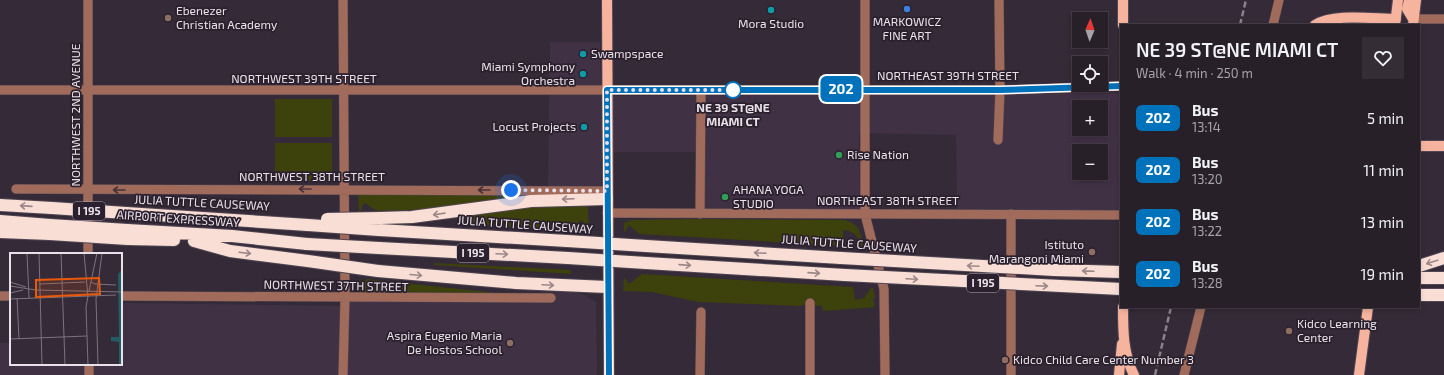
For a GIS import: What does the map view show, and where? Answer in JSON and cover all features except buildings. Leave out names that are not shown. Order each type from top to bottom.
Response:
[{"type":"highway","points":[[380,224],[412,217],[531,201],[607,195]]},
{"type":"highway","name":"JULIA TUTTLE CAUSEWAY","points":[[0,204],[275,222],[380,224],[567,242],[1120,272]]},
{"type":"highway","points":[[0,221],[50,230]]},
{"type":"highway","points":[[0,232],[50,230],[127,234],[194,241],[307,244]]},
{"type":"highway","name":"AIRPORT EXPRESSWAY","points":[[127,234],[232,236],[307,244]]},
{"type":"highway","points":[[194,241],[230,251],[378,271],[516,283],[607,287]]},
{"type":"highway","name":"I 195","points":[[307,244],[845,275],[1120,289]]},
{"type":"highway","points":[[1420,266],[1444,258]]},
{"type":"highway","points":[[1420,278],[1444,278]]},
{"type":"highway","points":[[1423,295],[1444,296]]},
{"type":"main road","points":[[607,0],[607,287],[609,375]]},
{"type":"main road","points":[[1123,0],[1123,24]]},
{"type":"main road","points":[[1318,24],[1329,20],[1340,19],[1395,22],[1398,0]]},
{"type":"main road","points":[[1409,0],[1408,9],[1413,22]]},
{"type":"main road","points":[[1413,22],[1416,0]]},
{"type":"main road","points":[[1420,146],[1444,146]]},
{"type":"main road","points":[[1119,375],[1124,334],[1124,308]]},
{"type":"main road","points":[[1360,375],[1368,308]]},
{"type":"main road","points":[[1124,334],[1128,358],[1134,375]]},
{"type":"street","name":"NORTHWEST 2ND AVENUE","points":[[88,0],[88,253]]},
{"type":"street","points":[[343,0],[345,298],[343,375]]},
{"type":"street","points":[[865,0],[865,214],[884,288],[886,375]]},
{"type":"street","points":[[998,140],[1000,90],[999,0]]},
{"type":"street","points":[[1272,24],[1279,0]]},
{"type":"street","points":[[1413,22],[1444,19]]},
{"type":"street","name":"NORTHEAST 39TH STREET","points":[[607,90],[1000,90],[1120,86]]},
{"type":"street","name":"NORTHWEST 39TH STREET","points":[[0,90],[607,90]]},
{"type":"street","points":[[700,214],[701,90]]},
{"type":"street","name":"NORTHWEST 38TH STREET","points":[[16,190],[344,189],[607,195]]},
{"type":"street","name":"NORTHEAST 38TH STREET","points":[[607,213],[1120,215]]},
{"type":"street","points":[[1011,214],[1012,375]]},
{"type":"street","name":"NORTHWEST 37TH STREET","points":[[122,296],[551,298]]},
{"type":"street","points":[[810,303],[810,375]]},
{"type":"street","points":[[1184,375],[1201,308]]},
{"type":"street","points":[[700,375],[701,312]]},
{"type":"shaded area","points":[[550,42],[600,42],[601,96],[1120,93],[1120,212],[957,209],[956,135],[859,133],[860,210],[704,209],[703,152],[602,152],[601,187],[548,186]]},
{"type":"shaded area","points":[[350,292],[369,295],[373,292],[447,292],[451,294],[572,292],[585,295],[596,302],[597,375],[0,375],[0,343],[10,343],[10,365],[122,365],[122,303],[348,306]]},
{"type":"green space","points":[[275,99],[332,99],[332,137],[275,137]]},
{"type":"green space","points":[[275,143],[332,143],[332,181],[275,181]]},
{"type":"green space","points":[[562,193],[436,209],[377,211],[365,203],[362,206],[361,211],[359,211],[358,194]]},
{"type":"green space","points":[[588,205],[589,232],[582,220],[570,230],[461,224],[458,215],[526,206]]},
{"type":"green space","points":[[631,220],[846,220],[857,227],[861,235],[864,248],[861,247],[856,235],[843,230],[844,246],[639,234],[629,225],[624,233],[624,223]]},
{"type":"green space","points":[[434,263],[571,270],[571,274],[434,265]]},
{"type":"green space","points":[[642,274],[853,287],[855,300],[864,298],[871,288],[873,288],[875,297],[873,300],[875,307],[823,311],[822,306],[698,302],[652,292],[623,291],[624,277],[629,284]]},
{"type":"green space","points":[[359,279],[362,282],[367,279],[506,294],[373,292],[369,295],[359,293]]},
{"type":"railway","points":[[1240,24],[1246,0]]},
{"type":"railway","points":[[1155,375],[1171,308]]},
{"type":"bus line","name":"202","points":[[609,375],[607,90],[1000,90],[1106,88],[1120,86]]},
{"type":"place","name":"MARKOWICZ FINE ART","points":[[907,9]]},
{"type":"place","name":"Mora Studio","points":[[771,10]]},
{"type":"place","name":"Ebenezer Christian Academy","points":[[168,18]]},
{"type":"place","name":"Swampspace","points":[[583,54]]},
{"type":"place","name":"Miami Symphony Orchestra","points":[[583,74]]},
{"type":"place","name":"NE 39 ST@NE MIAMI CT","points":[[733,90]]},
{"type":"place","name":"Locust Projects","points":[[584,127]]},
{"type":"place","name":"Rise Nation","points":[[839,155]]},
{"type":"place","name":"AHANA YOGA STUDIO","points":[[725,197]]},
{"type":"place","name":"Istituto Marangoni Miami","points":[[1092,252]]},
{"type":"place","name":"Kidco Learning Center","points":[[1289,331]]},
{"type":"place","name":"Aspira Eugenio Maria De Hostos School","points":[[510,343]]},
{"type":"place","name":"Kidco Child Care Center Number 3","points":[[1005,360]]},
{"type":"route","points":[[511,190],[607,191],[607,90],[733,90]]}]
